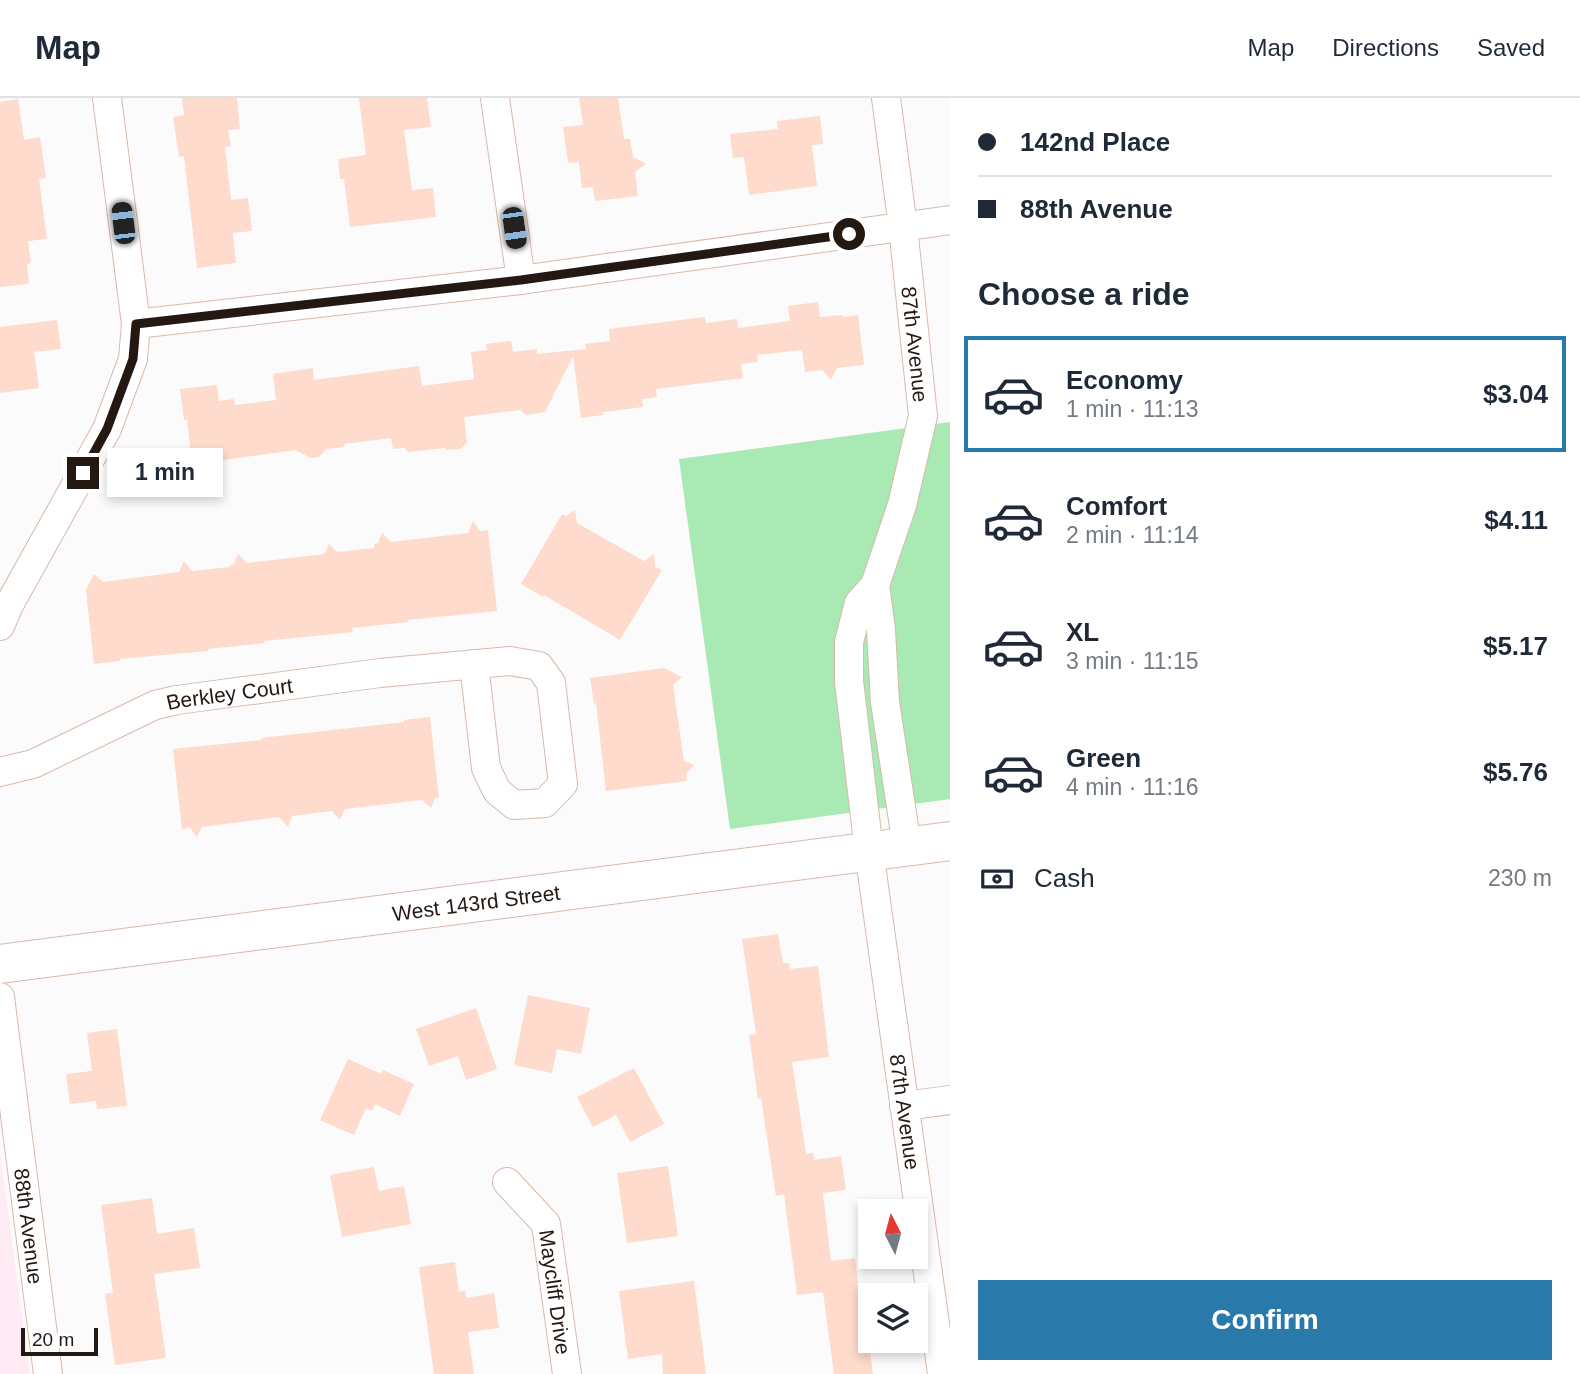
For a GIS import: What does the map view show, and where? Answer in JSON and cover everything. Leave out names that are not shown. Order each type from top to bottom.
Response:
[{"type":"main road","name":"West 143rd Street","points":[[0,964],[950,841]]},
{"type":"street","points":[[0,626],[9,605],[107,429],[133,359],[136,324],[107,98]]},
{"type":"street","points":[[495,98],[521,280]]},
{"type":"street","name":"87th Avenue","points":[[886,98],[923,416],[902,505],[874,585],[859,603],[849,642],[849,681],[869,851],[942,1374]]},
{"type":"street","points":[[136,324],[521,280],[950,220]]},
{"type":"street","points":[[874,585],[881,630],[885,702],[907,846]]},
{"type":"street","name":"Berkley Court","points":[[0,772],[33,764],[155,705],[177,700],[380,673],[474,664],[510,661],[539,666],[551,682],[563,784],[545,803],[514,805],[497,791],[486,768],[474,664]]},
{"type":"street","name":"88th Avenue","points":[[0,997],[48,1374]]},
{"type":"street","points":[[904,1106],[950,1100]]},
{"type":"street","name":"Maycliff Drive","points":[[507,1182],[546,1224],[567,1374]]},
{"type":"shaded area","points":[[0,1153],[30,1374],[0,1374]]},
{"type":"green space","points":[[950,422],[950,799],[730,829],[679,459]]},
{"type":"building","points":[[182,98],[237,98],[240,129],[228,130],[231,146],[225,147],[231,200],[248,198],[252,231],[233,233],[236,263],[197,268],[184,156],[179,157],[173,117],[184,115]]},
{"type":"building","points":[[359,98],[427,98],[431,127],[404,130],[412,190],[433,188],[436,217],[350,227],[344,179],[340,179],[338,159],[366,155]]},
{"type":"building","points":[[579,98],[618,98],[624,139],[630,139],[633,157],[646,164],[635,172],[638,196],[595,201],[593,187],[582,188],[579,162],[568,163],[563,127],[583,125]]},
{"type":"building","points":[[18,99],[24,140],[40,137],[46,178],[39,179],[47,239],[28,241],[31,263],[27,264],[29,284],[0,287],[0,102]]},
{"type":"building","points":[[820,116],[823,144],[812,145],[817,186],[749,195],[744,157],[733,158],[730,134],[778,129],[777,121]]},
{"type":"building","points":[[818,302],[820,317],[858,315],[864,365],[837,368],[831,380],[822,370],[805,372],[802,350],[757,355],[758,362],[741,364],[743,378],[656,389],[657,397],[642,399],[643,407],[581,418],[573,356],[545,412],[526,415],[520,410],[464,417],[467,442],[461,449],[408,452],[405,448],[393,449],[391,438],[344,444],[345,447],[326,449],[319,457],[311,458],[295,450],[223,460],[222,451],[191,455],[180,389],[217,385],[219,401],[234,399],[235,405],[276,400],[273,374],[313,368],[314,380],[419,366],[422,386],[474,379],[471,352],[487,350],[486,344],[511,341],[513,352],[537,349],[537,354],[586,349],[585,344],[610,341],[609,329],[705,317],[706,323],[737,319],[738,328],[790,321],[788,306]]},
{"type":"building","points":[[57,320],[61,349],[34,352],[39,388],[0,393],[0,327]]},
{"type":"building","points":[[575,510],[577,523],[644,561],[654,554],[655,567],[662,570],[620,640],[521,584],[562,514],[566,516]]},
{"type":"building","points":[[473,521],[480,531],[488,530],[497,611],[408,620],[352,628],[353,632],[94,664],[86,590],[94,574],[103,582],[179,572],[184,561],[192,571],[230,567],[238,554],[247,563],[324,554],[329,544],[337,552],[374,548],[382,533],[391,542],[468,533]]},
{"type":"building","points":[[664,668],[682,677],[673,685],[684,761],[694,765],[686,774],[687,781],[606,791],[596,703],[594,704],[590,678]]},
{"type":"building","points":[[430,717],[439,798],[435,798],[431,808],[422,800],[345,809],[340,820],[332,811],[292,816],[288,827],[279,817],[202,827],[197,837],[190,828],[182,829],[173,749]]},
{"type":"building","points":[[778,934],[783,963],[789,963],[790,969],[818,966],[829,1057],[792,1062],[806,1154],[813,1153],[814,1160],[841,1156],[846,1190],[823,1193],[831,1261],[855,1258],[858,1283],[858,1353],[870,1353],[873,1374],[834,1374],[823,1292],[797,1295],[784,1194],[776,1196],[761,1098],[758,1099],[749,1035],[756,1034],[742,939]]},
{"type":"building","points":[[528,995],[590,1008],[581,1054],[557,1049],[552,1073],[514,1065]]},
{"type":"building","points":[[476,1008],[497,1069],[466,1080],[458,1056],[429,1066],[416,1029]]},
{"type":"building","points":[[117,1029],[127,1106],[97,1109],[96,1101],[70,1104],[66,1074],[92,1071],[87,1033]]},
{"type":"building","points":[[348,1059],[381,1074],[383,1070],[414,1084],[400,1116],[375,1104],[372,1111],[366,1108],[354,1135],[320,1120]]},
{"type":"building","points":[[634,1068],[664,1124],[630,1142],[616,1115],[593,1127],[577,1097]]},
{"type":"building","points":[[668,1166],[678,1236],[627,1243],[617,1173]]},
{"type":"building","points":[[374,1167],[379,1191],[404,1186],[411,1224],[342,1237],[330,1175]]},
{"type":"building","points":[[152,1198],[157,1234],[194,1228],[200,1268],[154,1274],[166,1358],[115,1365],[105,1294],[113,1293],[101,1205]]},
{"type":"building","points":[[455,1262],[459,1292],[465,1290],[466,1298],[494,1293],[499,1328],[468,1332],[474,1374],[434,1374],[419,1267]]},
{"type":"building","points":[[694,1281],[706,1374],[663,1374],[662,1354],[628,1359],[619,1291]]},
{"type":"route","points":[[83,473],[107,429],[133,359],[136,324],[521,280],[849,234]]}]
